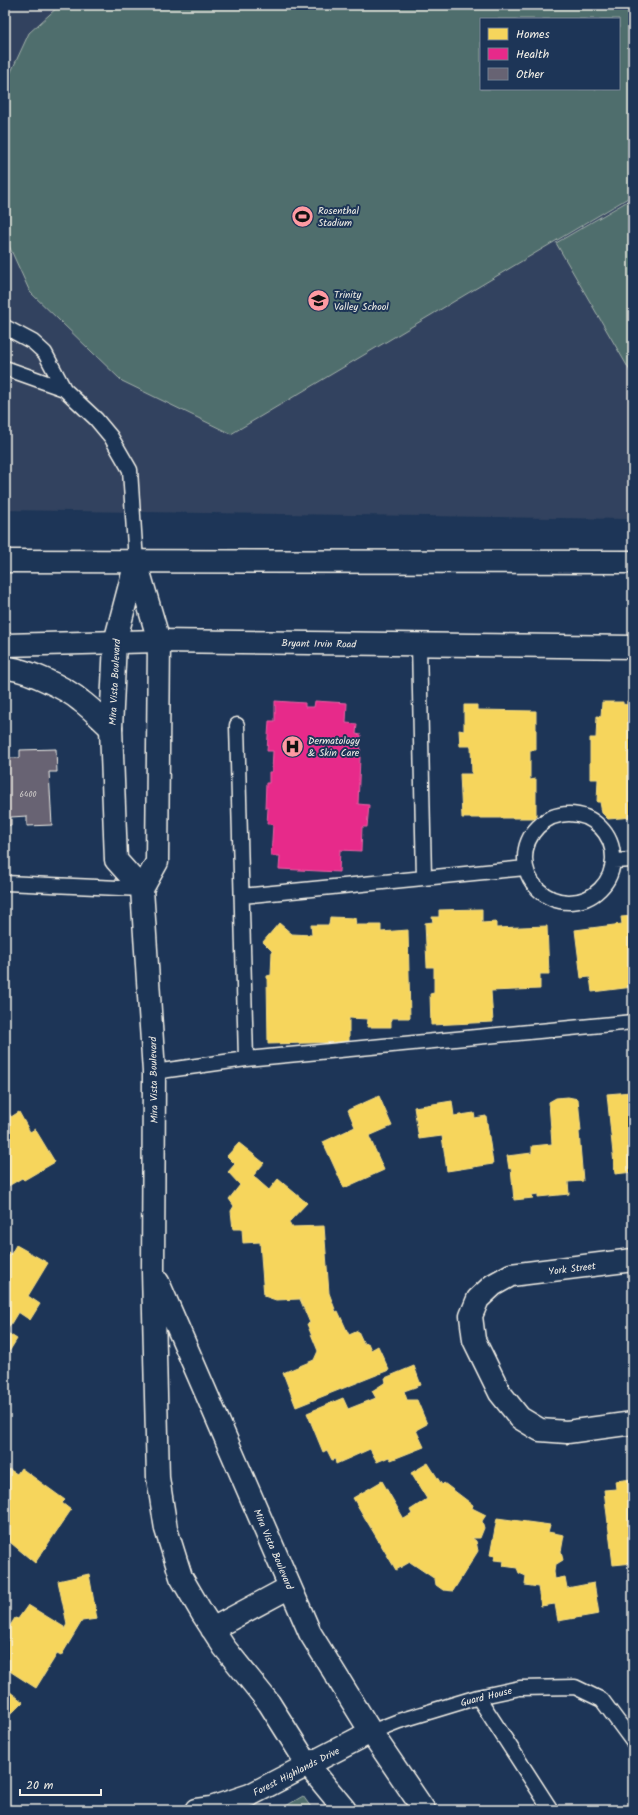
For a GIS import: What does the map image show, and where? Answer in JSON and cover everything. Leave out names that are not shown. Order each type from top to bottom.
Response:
[{"type":"street","points":[[5,561],[633,562]]},
{"type":"street","points":[[136,562],[159,641],[157,862],[142,889]]},
{"type":"street","name":"Mira Vista Boulevard","points":[[136,562],[115,642],[111,728],[116,860],[142,889],[154,1072],[153,1271],[158,1478],[166,1529],[181,1577],[212,1628],[269,1703],[308,1765],[345,1810]]},
{"type":"street","name":"Bryant Irvin Road","points":[[5,645],[159,641],[633,647]]},
{"type":"street","points":[[5,668],[16,668],[46,680],[74,696],[111,728]]},
{"type":"street","name":"York Street","points":[[633,1260],[511,1275],[493,1285],[478,1300],[471,1316],[474,1340],[500,1393],[520,1418],[540,1430],[567,1432],[633,1423]]},
{"type":"street","name":"Mira Vista Boulevard","points":[[153,1271],[310,1634],[371,1732],[424,1810]]},
{"type":"street","points":[[212,1628],[290,1587]]},
{"type":"street","name":"Forest Highlands Drive","points":[[196,1810],[211,1808],[250,1795],[371,1732]]},
{"type":"lane","points":[[5,327],[32,342],[45,353],[64,389],[96,419],[111,438],[130,470],[136,562]]},
{"type":"lane","points":[[5,368],[64,389]]},
{"type":"lane","points":[[419,644],[424,878]]},
{"type":"lane","points":[[237,725],[246,1060]]},
{"type":"lane","points":[[570,813],[591,819],[612,843],[614,861],[609,878],[590,898],[570,903],[548,897],[536,888],[525,868],[529,837],[549,817],[570,813]]},
{"type":"lane","points":[[614,861],[633,860]]},
{"type":"lane","points":[[242,896],[525,868]]},
{"type":"lane","points":[[5,883],[142,889]]},
{"type":"lane","points":[[154,1072],[246,1060],[633,1022]]},
{"type":"lane","name":"Guard House","points":[[371,1732],[399,1721],[478,1696],[520,1688],[575,1687],[602,1700],[633,1742]]},
{"type":"lane","points":[[478,1696],[551,1810]]},
{"type":"shaded area","name":"Rosenthal Stadium","points":[[5,5],[633,5],[633,519],[5,510]]},
{"type":"green space","name":"Rosenthal Stadium","points":[[60,5],[633,5],[633,195],[231,434],[122,381],[30,292],[5,237],[5,85],[29,33]]},
{"type":"green space","points":[[633,198],[633,376],[556,243]]},
{"type":"green space","points":[[303,1796],[313,1810],[279,1810]]},
{"type":"building: Homes","points":[[627,701],[633,702],[633,817],[608,819],[602,813],[600,802],[597,802],[598,779],[590,779],[590,738],[596,738],[597,716],[601,717],[602,702],[623,702],[623,704],[627,705]]},
{"type":"building: Homes","points":[[464,705],[477,705],[477,710],[536,711],[536,750],[530,750],[530,780],[536,779],[536,818],[462,818],[460,774],[472,774],[471,746],[460,746],[459,730],[464,731]]},
{"type":"building: Homes","points":[[482,909],[482,923],[496,922],[496,928],[547,926],[549,974],[540,974],[540,989],[491,991],[493,1022],[431,1025],[430,994],[434,993],[434,967],[427,967],[425,923],[433,922],[432,917],[439,917],[439,910]]},
{"type":"building: Homes","points":[[633,916],[633,987],[592,992],[590,977],[581,978],[575,930],[622,924],[621,917]]},
{"type":"building: Homes","points":[[330,917],[355,918],[356,925],[381,925],[381,932],[408,930],[410,1018],[391,1018],[391,1027],[367,1027],[368,1019],[349,1018],[349,1042],[268,1044],[267,976],[271,975],[272,951],[263,942],[279,923],[292,934],[312,935],[311,925],[329,925]]},
{"type":"building: Homes","points":[[631,1092],[633,1110],[633,1172],[615,1174],[607,1094]]},
{"type":"building: Homes","points":[[379,1096],[392,1126],[369,1136],[384,1170],[344,1188],[323,1142],[355,1127],[348,1110]]},
{"type":"building: Homes","points":[[568,1097],[578,1099],[583,1181],[568,1182],[569,1194],[538,1197],[538,1194],[532,1195],[533,1198],[514,1200],[511,1168],[509,1169],[507,1156],[532,1153],[532,1146],[552,1144],[549,1102],[556,1098]]},
{"type":"building: Homes","points":[[452,1101],[454,1116],[474,1113],[475,1118],[486,1116],[493,1164],[447,1171],[442,1136],[419,1139],[414,1107]]},
{"type":"building: Homes","points":[[5,1106],[11,1117],[19,1112],[30,1132],[35,1129],[55,1162],[24,1180],[22,1178],[5,1188]]},
{"type":"building: Homes","points":[[239,1143],[264,1163],[253,1176],[269,1190],[278,1179],[307,1203],[289,1222],[291,1227],[324,1226],[329,1293],[336,1312],[338,1311],[349,1335],[358,1331],[364,1344],[368,1343],[371,1350],[378,1346],[389,1370],[296,1407],[283,1373],[314,1360],[318,1351],[307,1324],[310,1323],[300,1299],[276,1300],[264,1296],[260,1242],[243,1243],[242,1229],[233,1229],[231,1211],[234,1206],[229,1199],[240,1185],[228,1172],[235,1164],[227,1156]]},
{"type":"building: Homes","points":[[16,1245],[48,1263],[28,1296],[40,1304],[30,1320],[18,1312],[6,1332],[17,1339],[5,1358],[5,1250],[11,1254]]},
{"type":"building: Homes","points":[[414,1366],[421,1385],[404,1391],[407,1400],[417,1400],[427,1424],[416,1430],[424,1447],[391,1460],[389,1457],[377,1462],[370,1449],[336,1464],[335,1459],[332,1460],[327,1450],[323,1452],[307,1413],[343,1398],[348,1409],[376,1398],[372,1391],[386,1382],[385,1378]]},
{"type":"building: Homes","points":[[428,1463],[442,1485],[444,1483],[473,1505],[472,1508],[486,1515],[482,1521],[484,1528],[480,1538],[472,1538],[476,1541],[478,1551],[453,1591],[443,1590],[436,1585],[435,1579],[410,1562],[396,1570],[353,1498],[382,1481],[404,1519],[412,1514],[410,1510],[427,1499],[411,1473]]},
{"type":"building: Homes","points":[[5,1467],[17,1474],[21,1468],[65,1500],[62,1503],[71,1510],[35,1563],[5,1538]]},
{"type":"building: Homes","points":[[633,1479],[633,1563],[613,1565],[604,1490],[616,1489],[615,1481]]},
{"type":"building: Homes","points":[[497,1518],[550,1525],[548,1532],[564,1535],[561,1552],[563,1560],[555,1565],[555,1579],[565,1577],[567,1588],[594,1583],[599,1614],[558,1621],[555,1604],[541,1606],[538,1587],[525,1585],[526,1576],[519,1573],[517,1568],[503,1566],[504,1561],[494,1560],[495,1556],[490,1555]]},
{"type":"building: Homes","points":[[89,1574],[97,1619],[82,1621],[61,1656],[57,1654],[36,1688],[5,1668],[5,1638],[8,1634],[6,1632],[15,1618],[18,1619],[28,1605],[64,1627],[64,1630],[67,1624],[58,1581]]},
{"type":"building: Homes","points":[[5,1688],[23,1702],[12,1713],[9,1711],[5,1715]]},
{"type":"building: Health","points":[[275,701],[305,703],[305,707],[314,707],[315,701],[347,703],[346,723],[357,724],[356,734],[361,735],[358,804],[369,805],[367,827],[362,827],[361,851],[340,850],[339,872],[279,869],[280,856],[271,856],[273,824],[267,824],[268,808],[265,808],[266,783],[269,783],[269,772],[272,772],[273,751],[267,751],[269,721],[275,721]]},
{"type":"building: Other","points":[[5,749],[7,749],[8,758],[20,758],[20,750],[56,749],[57,772],[49,772],[52,825],[27,826],[27,816],[11,817],[11,825],[5,826]]},
{"type":"place","name":"Rosenthal Stadium","points":[[302,216]]},
{"type":"place","name":"Trinity Valley School","points":[[319,300]]},
{"type":"place","name":"Dermatology & Skin Care","points":[[292,746]]}]
